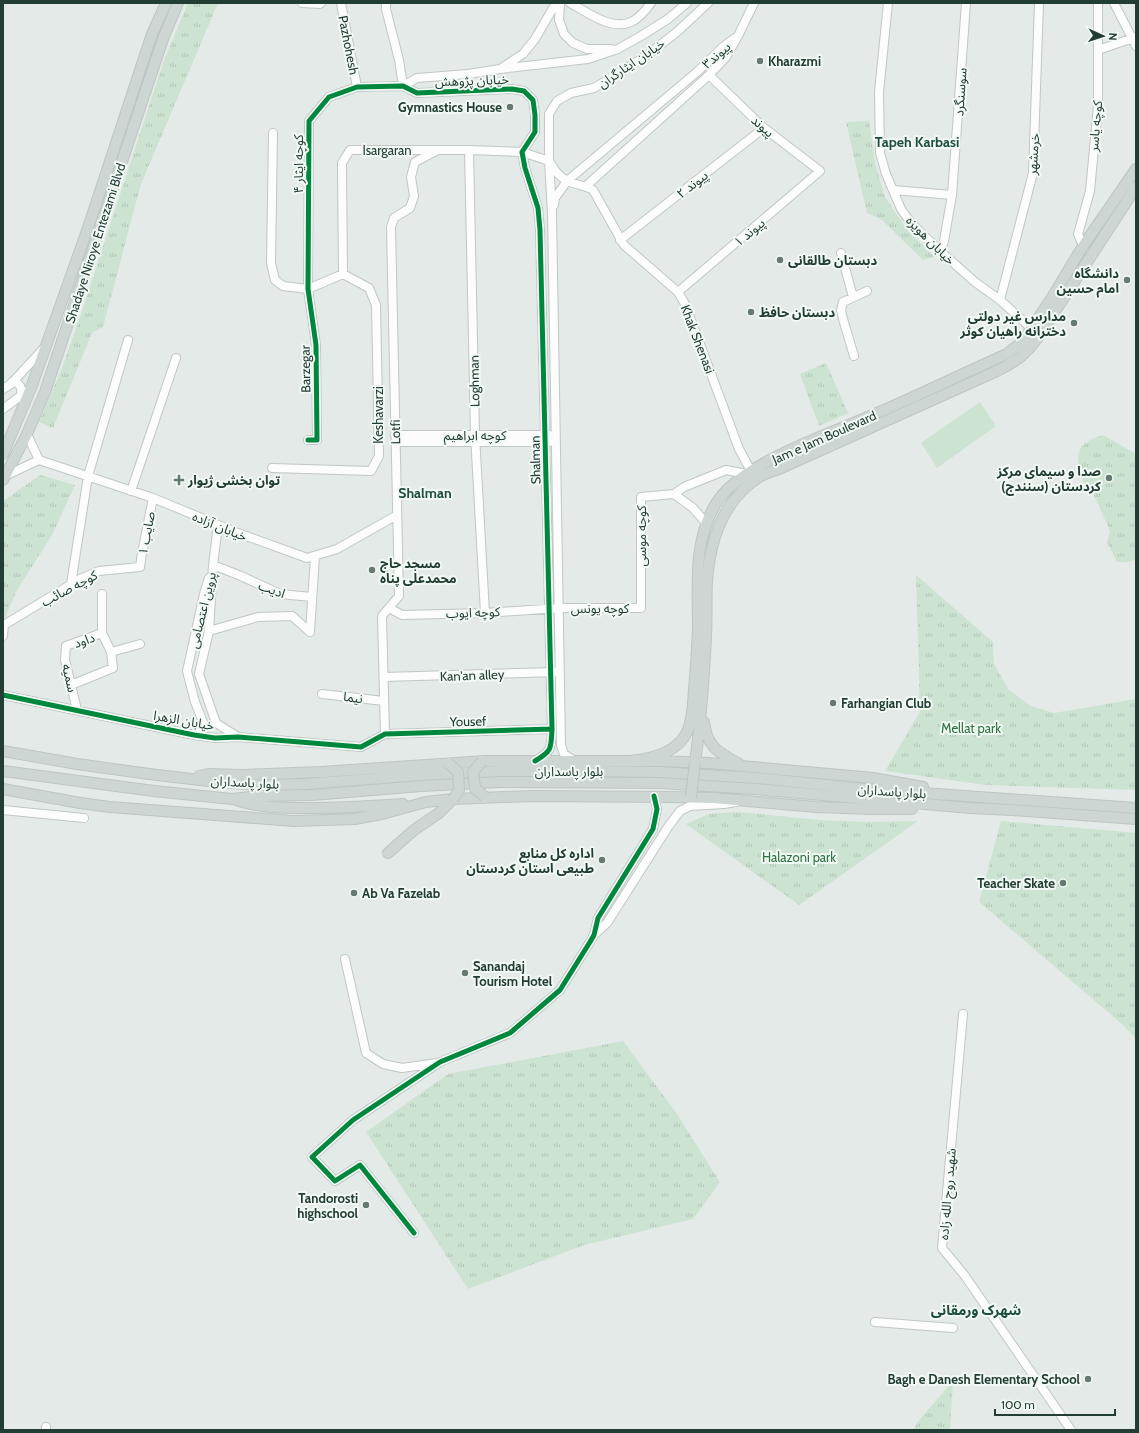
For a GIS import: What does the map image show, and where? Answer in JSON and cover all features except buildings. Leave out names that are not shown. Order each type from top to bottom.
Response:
[{"type":"main road","name":"Shadaye Niroye Entezami Blvd","points":[[3,454],[31,388],[47,345],[87,232],[117,136],[152,34],[166,3]]},
{"type":"main road","name":"Shadaye Niroye Entezami Blvd","points":[[4,478],[27,434],[45,392],[163,39],[178,3]]},
{"type":"main road","points":[[117,136],[129,139]]},
{"type":"main road","name":"Jam e Jam Boulevard","points":[[691,797],[702,709],[707,626],[698,559],[707,524],[723,493],[749,472],[816,438],[863,419],[1008,354],[1022,342],[1051,299],[1083,246],[1136,169]]},
{"type":"main road","name":"Jam e Jam Boulevard","points":[[630,761],[644,760],[662,755],[675,746],[686,732],[691,717],[696,673],[702,582],[719,524],[727,508],[737,496],[761,476],[997,371],[1015,361],[1028,351],[1071,289],[1136,187]]},
{"type":"main road","points":[[702,709],[708,742],[718,752],[742,766]]},
{"type":"main road","name":"بلوار پاسداران","points":[[5,751],[77,764],[218,782],[258,785],[306,784],[420,775],[500,771],[612,771],[756,778],[866,789],[1136,808]]},
{"type":"main road","points":[[184,778],[208,774],[242,775],[321,772],[482,761],[695,762],[873,778],[971,796]]},
{"type":"main road","points":[[482,761],[474,772],[475,788],[485,797]]},
{"type":"main road","points":[[388,853],[414,830],[439,813],[453,799],[459,790],[458,772],[448,763]]},
{"type":"main road","name":"بلوار پاسداران","points":[[3,771],[154,791],[232,799],[258,796],[312,795],[421,786],[500,782],[590,782],[716,786],[970,808],[1136,819]]},
{"type":"main road","points":[[3,789],[110,807],[294,821],[355,819],[382,814],[426,802]]},
{"type":"main road","points":[[232,799],[252,805],[292,808],[349,808],[485,797],[654,796],[691,797],[816,807],[871,809],[970,808]]},
{"type":"street","points":[[302,3],[321,3]]},
{"type":"street","name":"Pazhohesh","points":[[341,3],[357,87]]},
{"type":"street","points":[[386,3],[386,9],[399,60],[403,86],[417,78],[468,74],[500,68],[588,59],[618,49],[641,36],[668,19],[687,3]]},
{"type":"street","points":[[500,68],[523,54],[535,39],[556,3]]},
{"type":"street","points":[[560,3],[559,20],[564,34],[573,43],[587,49],[618,49]]},
{"type":"street","points":[[570,3],[603,21],[617,24],[630,22],[641,16],[652,3]]},
{"type":"street","name":"خیابان ایثارگران","points":[[549,161],[550,114],[557,101],[571,93],[594,88],[621,72],[650,53],[708,3]]},
{"type":"street","points":[[738,36],[754,3]]},
{"type":"street","name":"خیابان هویزه","points":[[888,3],[879,92],[880,152],[901,209],[911,223],[940,251],[975,282],[1000,300],[1031,328]]},
{"type":"street","name":"سوسنگرد","points":[[940,251],[944,241],[952,195],[966,3]]},
{"type":"street","name":"خرمشهر","points":[[1000,300],[1033,173],[1039,3]]},
{"type":"street","name":"کوچه یاسر","points":[[1083,246],[1078,234],[1090,191],[1098,106],[1098,3]]},
{"type":"street","points":[[1098,50],[1135,40],[1114,3]]},
{"type":"street","name":"پیوند۳","points":[[586,186],[709,75],[726,57],[738,36]]},
{"type":"street","name":"پیوند۳","points":[[552,213],[555,198],[567,181],[697,72],[724,46],[738,36]]},
{"type":"street","name":"پیوند","points":[[709,75],[764,128],[820,171]]},
{"type":"street","name":"کوچه ایثار ۴","points":[[308,289],[310,121],[329,97],[357,87],[403,86]]},
{"type":"street","name":"خیابان پژوهش","points":[[403,86],[416,93],[512,89],[524,92],[533,100],[535,115],[534,132],[522,152]]},
{"type":"street","name":"پیوند ۲","points":[[620,240],[764,128]]},
{"type":"street","points":[[273,133],[271,264],[276,280],[283,286],[308,289],[343,274]]},
{"type":"street","name":"Isargaran","points":[[343,274],[342,163],[350,150],[469,150],[522,152],[549,161]]},
{"type":"street","name":"Lotfi","points":[[385,734],[382,616],[399,596],[391,227],[394,218],[410,208],[414,196],[411,177],[415,162],[438,150]]},
{"type":"street","name":"Loghman","points":[[469,150],[475,438],[485,612]]},
{"type":"street","name":"Shalman","points":[[522,152],[525,168],[538,208],[540,230],[552,729],[552,746],[547,754],[535,761]]},
{"type":"street","points":[[549,161],[558,174],[567,181],[586,186]]},
{"type":"street","name":"Shalman","points":[[549,161],[552,213],[561,745],[564,754],[575,761]]},
{"type":"street","name":"پیوند ۱","points":[[678,292],[820,171]]},
{"type":"street","name":"Khak Shenasi","points":[[586,186],[592,190],[624,245],[678,292],[685,304],[749,472]]},
{"type":"street","points":[[893,190],[952,195]]},
{"type":"street","points":[[841,253],[853,297]]},
{"type":"street","name":"Keshavarzi","points":[[272,468],[371,471],[378,456],[376,305],[369,288],[343,274]]},
{"type":"street","name":"Barzegar","points":[[308,289],[316,345],[317,440],[308,440]]},
{"type":"street","points":[[854,356],[841,310],[843,302],[867,291]]},
{"type":"street","points":[[543,332],[553,332]]},
{"type":"street","points":[[71,584],[88,476],[128,340]]},
{"type":"street","points":[[3,389],[12,382],[47,345]]},
{"type":"street","points":[[131,490],[176,358]]},
{"type":"street","points":[[12,382],[20,385],[22,388],[22,396]]},
{"type":"street","points":[[3,409],[31,388]]},
{"type":"street","points":[[4,478],[39,460],[27,434]]},
{"type":"street","name":"کوچه ابراهیم","points":[[395,438],[556,438]]},
{"type":"street","name":"خیابان آزاده","points":[[39,460],[153,498],[218,525],[307,558],[337,549],[397,515]]},
{"type":"street","points":[[707,524],[693,508],[674,494],[684,487],[726,470],[749,472]]},
{"type":"street","name":"کوچه موسی","points":[[642,608],[641,497],[674,494]]},
{"type":"street","name":"صایب ۱","points":[[140,568],[153,498]]},
{"type":"street","points":[[213,565],[218,525]]},
{"type":"street","points":[[312,597],[315,556]]},
{"type":"street","name":"ادیب","points":[[209,631],[258,617],[292,616],[310,632],[312,597],[280,594],[213,565]]},
{"type":"street","name":"پروین اعتصامی","points":[[213,565],[209,631],[199,674],[216,723],[238,737]]},
{"type":"street","name":"پروین اعتصامی","points":[[194,735],[203,722],[195,702],[187,671],[204,594],[213,565]]},
{"type":"street","name":"کوچه صائب","points":[[3,636],[4,625],[71,584],[99,571],[140,568]]},
{"type":"street","points":[[71,685],[113,668],[111,652],[102,633],[102,594]]},
{"type":"street","name":"کوچه ایوب","points":[[389,608],[402,615],[559,608]]},
{"type":"street","name":"کوچه یونس","points":[[559,608],[642,608]]},
{"type":"street","name":"داود","points":[[66,646],[102,633]]},
{"type":"street","points":[[111,652],[140,644]]},
{"type":"street","name":"سمیه","points":[[66,646],[65,660],[78,710]]},
{"type":"street","name":"Kan'an alley","points":[[384,677],[560,672]]},
{"type":"street","name":"نیما","points":[[322,694],[384,701]]},
{"type":"street","name":"خیابان الزهرا","points":[[3,695],[194,735],[215,738],[238,737],[361,747],[385,734]]},
{"type":"street","name":"Yousef","points":[[385,734],[552,729]]},
{"type":"street","points":[[594,935],[598,918],[653,829],[657,809],[654,796]]},
{"type":"street","points":[[414,1234],[360,1165],[335,1181],[312,1157],[353,1120],[440,1062],[510,1032],[560,990],[594,935],[607,923],[680,811],[690,806],[724,804],[743,801]]},
{"type":"street","points":[[3,810],[84,818]]},
{"type":"street","points":[[633,863],[642,868]]},
{"type":"street","points":[[345,959],[366,1053],[383,1064],[402,1068],[440,1062]]},
{"type":"street","name":"شهید روح الله زاده","points":[[963,1014],[942,1248],[966,1276],[1071,1430]]},
{"type":"street","points":[[875,1322],[953,1328]]},
{"type":"green space","points":[[188,3],[218,3],[141,184],[103,327],[92,333],[53,428],[39,422],[61,371],[163,63]]},
{"type":"green space","points":[[869,121],[875,163],[885,197],[908,231],[935,257],[923,260],[882,220],[867,213],[846,122]]},
{"type":"green space","points":[[826,363],[848,413],[819,426],[800,374]]},
{"type":"green space","points":[[980,402],[996,426],[937,468],[921,443]]},
{"type":"green space","points":[[1103,435],[1136,454],[1136,559],[1128,562],[1117,562],[1107,542],[1110,531],[1093,493],[1086,490],[1078,464],[1078,456],[1084,444]]},
{"type":"green space","points":[[40,475],[75,485],[52,535],[17,590],[3,622],[3,501]]},
{"type":"green space","name":"Mellat park","points":[[916,575],[993,642],[994,664],[1009,690],[1031,706],[1054,713],[1136,699],[1136,790],[986,785],[885,771],[920,712]]},
{"type":"green space","name":"Halazoni park","points":[[738,812],[820,820],[867,822],[918,821],[799,905],[686,824],[709,814]]},
{"type":"green space","points":[[1001,821],[1136,833],[1136,1039],[1123,1025],[979,902]]},
{"type":"green space","points":[[623,1041],[677,1114],[720,1182],[693,1219],[584,1245],[468,1289],[366,1132],[448,1074]]},
{"type":"green space","points":[[953,1381],[950,1430],[913,1430],[920,1419]]},
{"type":"cycle path","points":[[308,440],[317,440],[316,345],[308,289],[309,121],[329,97],[357,87],[403,86],[417,93],[512,89],[524,91],[533,100],[535,115],[535,132],[522,152],[525,168],[538,208],[540,230],[552,729],[550,749],[545,755],[535,761]]},
{"type":"cycle path","points":[[3,695],[194,735],[215,738],[238,737],[361,747],[385,734],[552,729]]},
{"type":"cycle path","points":[[414,1233],[360,1165],[335,1181],[312,1157],[353,1120],[440,1062],[510,1033],[560,990],[594,935],[598,918],[653,829],[657,809],[654,796]]},
{"type":"place","name":"Kharazmi","points":[[760,61]]},
{"type":"place","name":"Gymnastics House","points":[[510,107]]},
{"type":"place","name":"دبستان طالقانی","points":[[780,260]]},
{"type":"place","name":"دانشگاه امام حسین","points":[[1127,280]]},
{"type":"place","name":"دبستان حافظ","points":[[751,312]]},
{"type":"place","name":"مدارس غیر دولتی دخترانه راهیان کوثر","points":[[1074,323]]},
{"type":"place","name":"صدا و سیمای مرکز کردستان (سنندج)","points":[[1109,478]]},
{"type":"place","name":"توان بخشی ژیوار","points":[[179,480]]},
{"type":"place","name":"مسجد حاج محمدعلی پناه","points":[[372,570]]},
{"type":"place","name":"Farhangian Club","points":[[833,703]]},
{"type":"place","name":"اداره کل منابع طبیعی استان کردستان","points":[[602,860]]},
{"type":"place","name":"Teacher Skate","points":[[1063,883]]},
{"type":"place","name":"Ab Va Fazelab","points":[[354,893]]},
{"type":"place","name":"Sanandaj Tourism Hotel","points":[[465,973]]},
{"type":"place","name":"Tandorosti highschool","points":[[366,1205]]},
{"type":"place","name":"Bagh e Danesh Elementary School","points":[[1088,1379]]},
{"type":"district","name":"Tapeh Karbasi","points":[[917,142]]},
{"type":"district","name":"Shalman","points":[[425,493]]},
{"type":"district","name":"شهرک ورمقانی","points":[[976,1310]]}]
